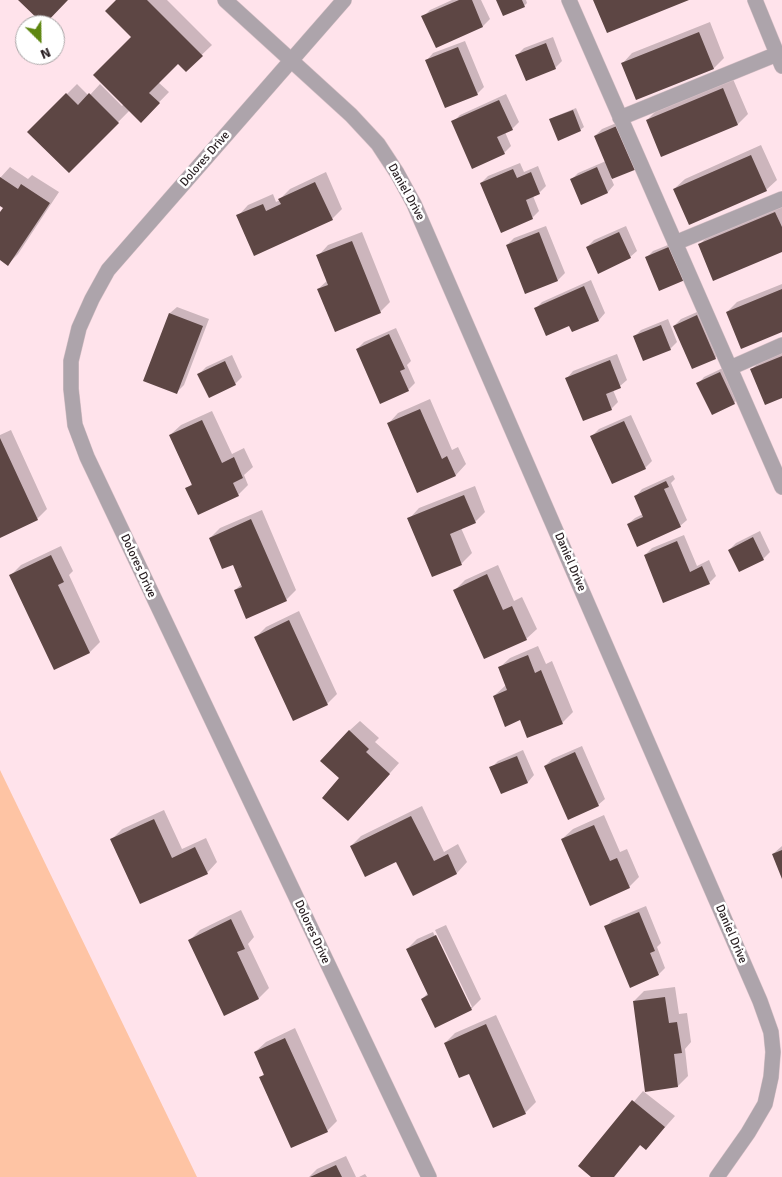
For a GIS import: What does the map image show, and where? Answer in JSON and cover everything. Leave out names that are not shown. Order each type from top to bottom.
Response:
[{"type":"street","name":"Daniel Drive","points":[[225,0],[351,115],[378,144],[414,204],[760,1001],[770,1032],[773,1052],[771,1077],[765,1104],[748,1133],[717,1177]]},
{"type":"street","name":"Dolores Drive","points":[[344,0],[108,270],[79,328],[71,360],[71,389],[76,425],[87,458],[429,1177]]},
{"type":"street","points":[[569,0],[782,487]]},
{"type":"street","points":[[620,118],[780,60],[754,0]]},
{"type":"street","points":[[675,243],[782,199]]},
{"type":"street","points":[[730,368],[782,346]]},
{"type":"shaded area","points":[[0,770],[197,1177],[0,1177]]},
{"type":"building","points":[[18,0],[68,0],[54,15],[34,15]]},
{"type":"building","points":[[116,0],[147,0],[203,56],[186,72],[178,64],[149,93],[160,103],[141,123],[93,75],[131,37],[105,11]]},
{"type":"building","points":[[459,0],[472,0],[483,27],[436,48],[421,16]]},
{"type":"building","points":[[496,0],[522,0],[525,7],[503,16]]},
{"type":"building","points":[[593,0],[689,0],[607,33]]},
{"type":"building","points":[[699,32],[714,69],[636,100],[621,63]]},
{"type":"building","points":[[546,43],[556,69],[526,81],[515,55]]},
{"type":"building","points":[[458,47],[478,95],[445,108],[425,60]]},
{"type":"building","points":[[723,88],[738,125],[661,157],[646,120]]},
{"type":"building","points":[[66,93],[78,105],[89,93],[119,123],[69,173],[27,132]]},
{"type":"building","points":[[499,100],[513,130],[497,137],[505,154],[472,169],[451,121]]},
{"type":"building","points":[[573,110],[581,131],[558,141],[549,119]]},
{"type":"building","points":[[619,125],[637,169],[612,179],[594,136]]},
{"type":"building","points":[[751,155],[767,191],[689,225],[673,189]]},
{"type":"building","points":[[597,167],[608,193],[581,205],[570,179]]},
{"type":"building","points":[[513,169],[517,178],[531,172],[540,194],[526,200],[533,219],[501,233],[480,183]]},
{"type":"building","points":[[0,177],[18,189],[21,184],[50,203],[8,266],[0,260],[0,212],[3,208],[0,206]]},
{"type":"building","points":[[315,182],[333,220],[254,256],[236,215],[263,204],[266,211],[281,204],[278,199]]},
{"type":"building","points":[[775,212],[782,227],[782,252],[713,281],[698,244]]},
{"type":"building","points":[[539,232],[558,281],[525,294],[506,245]]},
{"type":"building","points":[[619,232],[631,258],[598,274],[586,247]]},
{"type":"building","points":[[352,241],[381,313],[335,332],[317,289],[328,285],[316,255]]},
{"type":"building","points":[[671,246],[685,280],[659,291],[645,257]]},
{"type":"building","points":[[584,286],[599,321],[572,332],[569,326],[546,336],[534,308]]},
{"type":"building","points":[[782,289],[782,332],[741,349],[726,312]]},
{"type":"building","points":[[169,313],[203,326],[177,394],[143,381]]},
{"type":"building","points":[[697,315],[716,359],[692,369],[673,326]]},
{"type":"building","points":[[661,325],[671,350],[643,361],[633,336]]},
{"type":"building","points":[[389,334],[405,369],[400,371],[409,391],[380,404],[356,349]]},
{"type":"building","points":[[782,356],[782,398],[765,405],[750,369]]},
{"type":"building","points":[[610,360],[621,388],[606,394],[612,410],[583,421],[565,378]]},
{"type":"building","points":[[225,361],[236,385],[209,398],[197,374]]},
{"type":"building","points":[[720,372],[735,404],[712,415],[696,383]]},
{"type":"building","points":[[420,409],[442,459],[447,456],[456,476],[417,493],[387,423]]},
{"type":"building","points":[[202,420],[222,463],[234,457],[243,478],[233,483],[239,496],[198,515],[185,488],[192,485],[169,435]]},
{"type":"building","points":[[624,421],[646,469],[612,484],[590,436]]},
{"type":"building","points":[[0,438],[38,520],[0,538]]},
{"type":"building","points":[[666,481],[669,487],[664,489],[681,527],[637,547],[627,524],[643,517],[634,496]]},
{"type":"building","points":[[464,495],[476,523],[450,534],[462,565],[432,577],[407,518]]},
{"type":"building","points":[[251,519],[287,601],[246,619],[234,590],[242,587],[233,565],[222,569],[209,538]]},
{"type":"building","points":[[753,537],[764,560],[739,572],[728,550]]},
{"type":"building","points":[[677,541],[690,572],[702,566],[710,584],[663,603],[644,555]]},
{"type":"building","points":[[51,555],[64,582],[58,585],[90,653],[54,670],[9,575]]},
{"type":"building","points":[[487,574],[503,610],[512,606],[527,640],[484,659],[453,590]]},
{"type":"building","points":[[289,620],[328,705],[293,721],[254,637]]},
{"type":"building","points":[[528,655],[535,673],[541,670],[563,724],[527,738],[520,720],[505,727],[493,696],[507,690],[498,667]]},
{"type":"building","points":[[349,730],[369,749],[366,752],[390,774],[348,821],[322,798],[339,778],[320,761]]},
{"type":"building","points":[[575,752],[599,806],[568,820],[544,766]]},
{"type":"building","points":[[517,756],[528,783],[501,794],[489,767]]},
{"type":"building","points":[[411,816],[434,861],[448,854],[457,874],[413,896],[396,862],[365,877],[350,846]]},
{"type":"building","points":[[154,819],[172,858],[195,847],[208,874],[140,904],[110,839]]},
{"type":"building","points":[[594,825],[610,861],[617,858],[630,888],[590,906],[561,839]]},
{"type":"building","points":[[782,850],[782,879],[772,854]]},
{"type":"building","points":[[639,912],[655,951],[650,953],[659,975],[630,988],[604,926]]},
{"type":"building","points":[[231,919],[245,949],[237,952],[259,999],[224,1016],[188,940]]},
{"type":"building","points":[[436,935],[472,1010],[435,1028],[421,999],[428,995],[406,949]]},
{"type":"building","points":[[665,997],[669,1023],[677,1022],[682,1053],[674,1054],[678,1087],[645,1092],[633,1001]]},
{"type":"building","points":[[486,1024],[526,1114],[493,1128],[469,1074],[459,1078],[444,1043]]},
{"type":"building","points":[[285,1038],[328,1132],[291,1148],[259,1077],[264,1075],[254,1052]]},
{"type":"building","points":[[632,1100],[665,1127],[646,1150],[640,1145],[614,1177],[591,1177],[578,1166]]},
{"type":"building","points":[[336,1165],[342,1177],[310,1177]]}]
